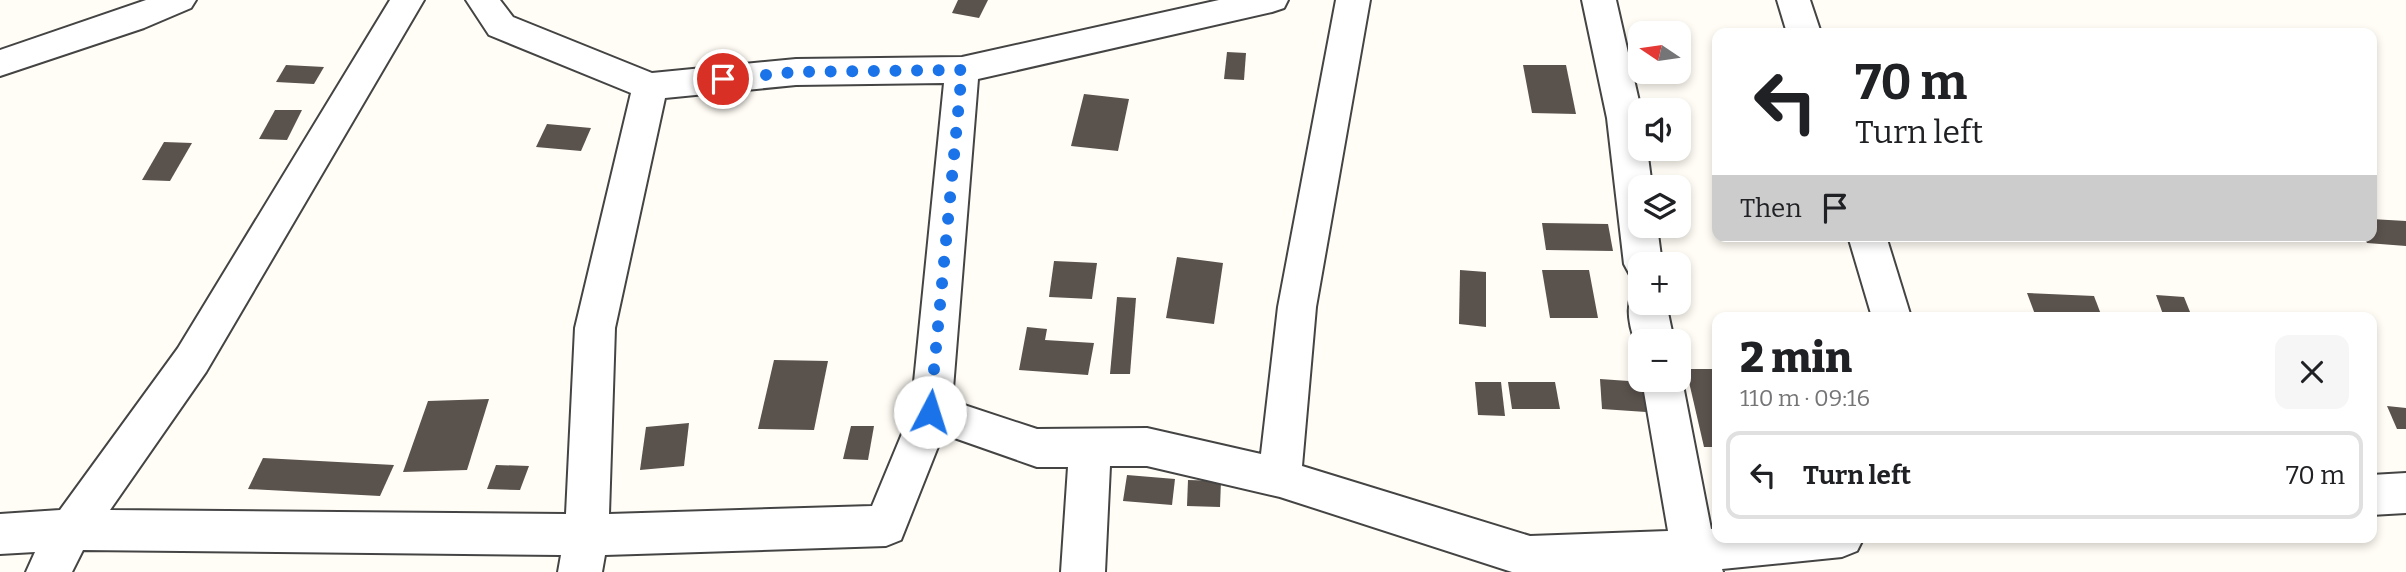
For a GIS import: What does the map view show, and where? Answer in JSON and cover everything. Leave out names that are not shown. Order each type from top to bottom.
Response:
[{"type":"street","points":[[0,63],[132,19],[179,0]]},
{"type":"street","points":[[48,572],[71,530],[192,360],[407,0]]},
{"type":"street","points":[[482,0],[500,26],[650,86],[796,72],[962,70],[1272,0]]},
{"type":"street","points":[[1280,478],[1297,307],[1353,0]]},
{"type":"street","points":[[1599,0],[1625,118],[1642,252]]},
{"type":"street","points":[[1793,0],[1802,28]]},
{"type":"street","points":[[0,534],[71,530],[584,554],[887,526],[930,412],[962,70]]},
{"type":"street","points":[[584,554],[595,328],[650,86]]},
{"type":"street","points":[[1869,242],[1890,312]]},
{"type":"street","points":[[1664,392],[1697,562]]},
{"type":"street","points":[[930,412],[1037,449],[1147,447],[1280,478],[1530,557],[1697,562],[1807,543]]},
{"type":"street","points":[[1083,572],[1090,448]]},
{"type":"street","points":[[2377,495],[2406,493]]},
{"type":"building","points":[[958,0],[988,0],[979,18],[952,13]]},
{"type":"building","points":[[1227,52],[1246,53],[1244,80],[1224,79]]},
{"type":"building","points":[[286,65],[324,67],[314,84],[276,82]]},
{"type":"building","points":[[1523,65],[1566,65],[1576,114],[1532,113]]},
{"type":"building","points":[[1084,94],[1129,99],[1118,151],[1071,146]]},
{"type":"building","points":[[275,110],[302,110],[287,140],[259,139]]},
{"type":"building","points":[[547,124],[591,128],[581,151],[536,147]]},
{"type":"building","points":[[164,142],[192,143],[170,181],[142,180]]},
{"type":"building","points":[[2377,219],[2406,221],[2406,246],[2367,243],[2377,242]]},
{"type":"building","points":[[1542,223],[1608,224],[1613,251],[1546,250]]},
{"type":"building","points":[[1177,257],[1223,263],[1214,324],[1166,318]]},
{"type":"building","points":[[1054,261],[1097,263],[1092,299],[1049,297]]},
{"type":"building","points":[[1460,270],[1486,272],[1486,327],[1459,324]]},
{"type":"building","points":[[1542,270],[1589,270],[1598,318],[1550,318]]},
{"type":"building","points":[[2027,293],[2094,296],[2100,312],[2034,312]]},
{"type":"building","points":[[2156,295],[2184,297],[2190,312],[2162,312]]},
{"type":"building","points":[[1117,297],[1136,298],[1130,374],[1110,374]]},
{"type":"building","points":[[1027,327],[1047,329],[1045,340],[1094,343],[1088,375],[1019,370]]},
{"type":"building","points":[[774,360],[828,361],[814,430],[758,429]]},
{"type":"building","points":[[1691,369],[1712,369],[1712,447],[1704,447],[1691,391]]},
{"type":"building","points":[[1600,379],[1628,381],[1628,392],[1644,392],[1646,412],[1602,409]]},
{"type":"building","points":[[1475,382],[1501,382],[1505,416],[1478,415]]},
{"type":"building","points":[[1508,382],[1555,382],[1560,409],[1512,409]]},
{"type":"building","points":[[489,399],[467,470],[403,472],[428,401]]},
{"type":"building","points":[[2387,406],[2406,408],[2406,429],[2397,429]]},
{"type":"building","points":[[689,423],[684,466],[640,470],[646,427]]},
{"type":"building","points":[[851,426],[874,426],[868,460],[843,459]]},
{"type":"building","points":[[263,458],[394,465],[380,496],[248,489]]},
{"type":"building","points":[[496,465],[529,466],[520,490],[487,489]]},
{"type":"building","points":[[1127,475],[1175,479],[1172,505],[1123,501]]},
{"type":"building","points":[[1188,480],[1221,481],[1220,507],[1187,506]]},
{"type":"route","points":[[723,79],[796,72],[962,70],[930,412]]}]
